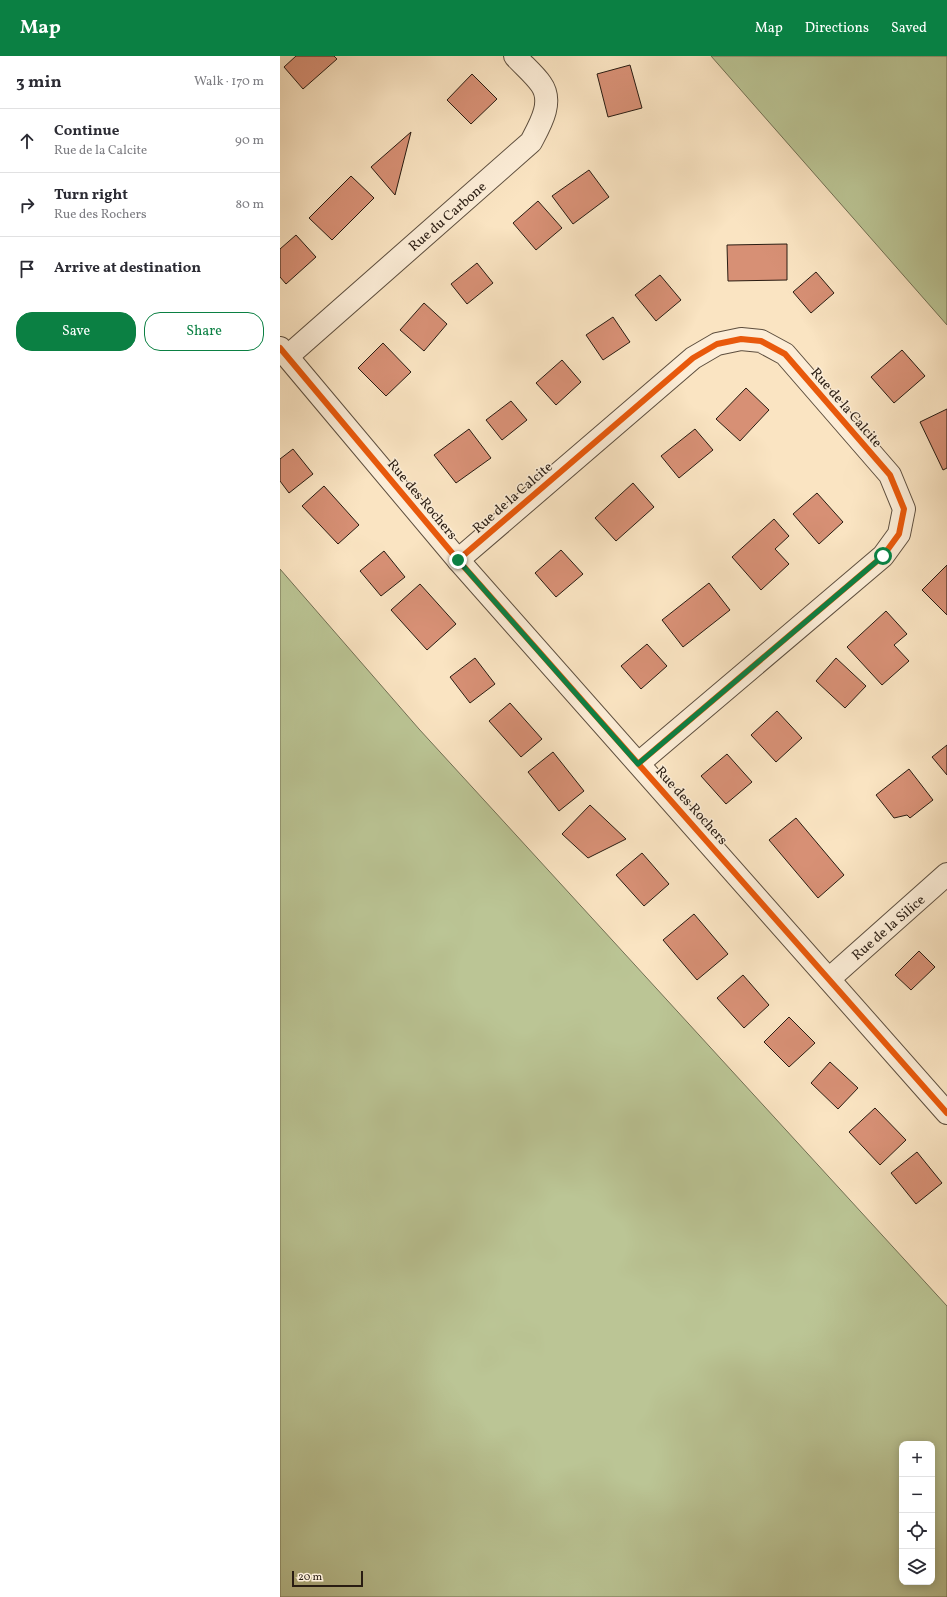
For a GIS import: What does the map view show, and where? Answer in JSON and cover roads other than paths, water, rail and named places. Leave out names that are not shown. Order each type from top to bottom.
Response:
[{"type":"street","name":"Rue du Carbone","points":[[284,352],[531,142],[543,119],[546,100],[541,84],[515,56]]},
{"type":"street","name":"Rue de la Calcite","points":[[458,560],[693,358],[716,344],[740,339],[761,341],[785,354],[890,475],[904,509],[899,534],[883,556],[638,764]]},
{"type":"street","name":"Rue des Rochers","points":[[284,352],[458,560],[947,1113]]},
{"type":"street","name":"Rue de la Silice","points":[[829,979],[947,874]]}]
